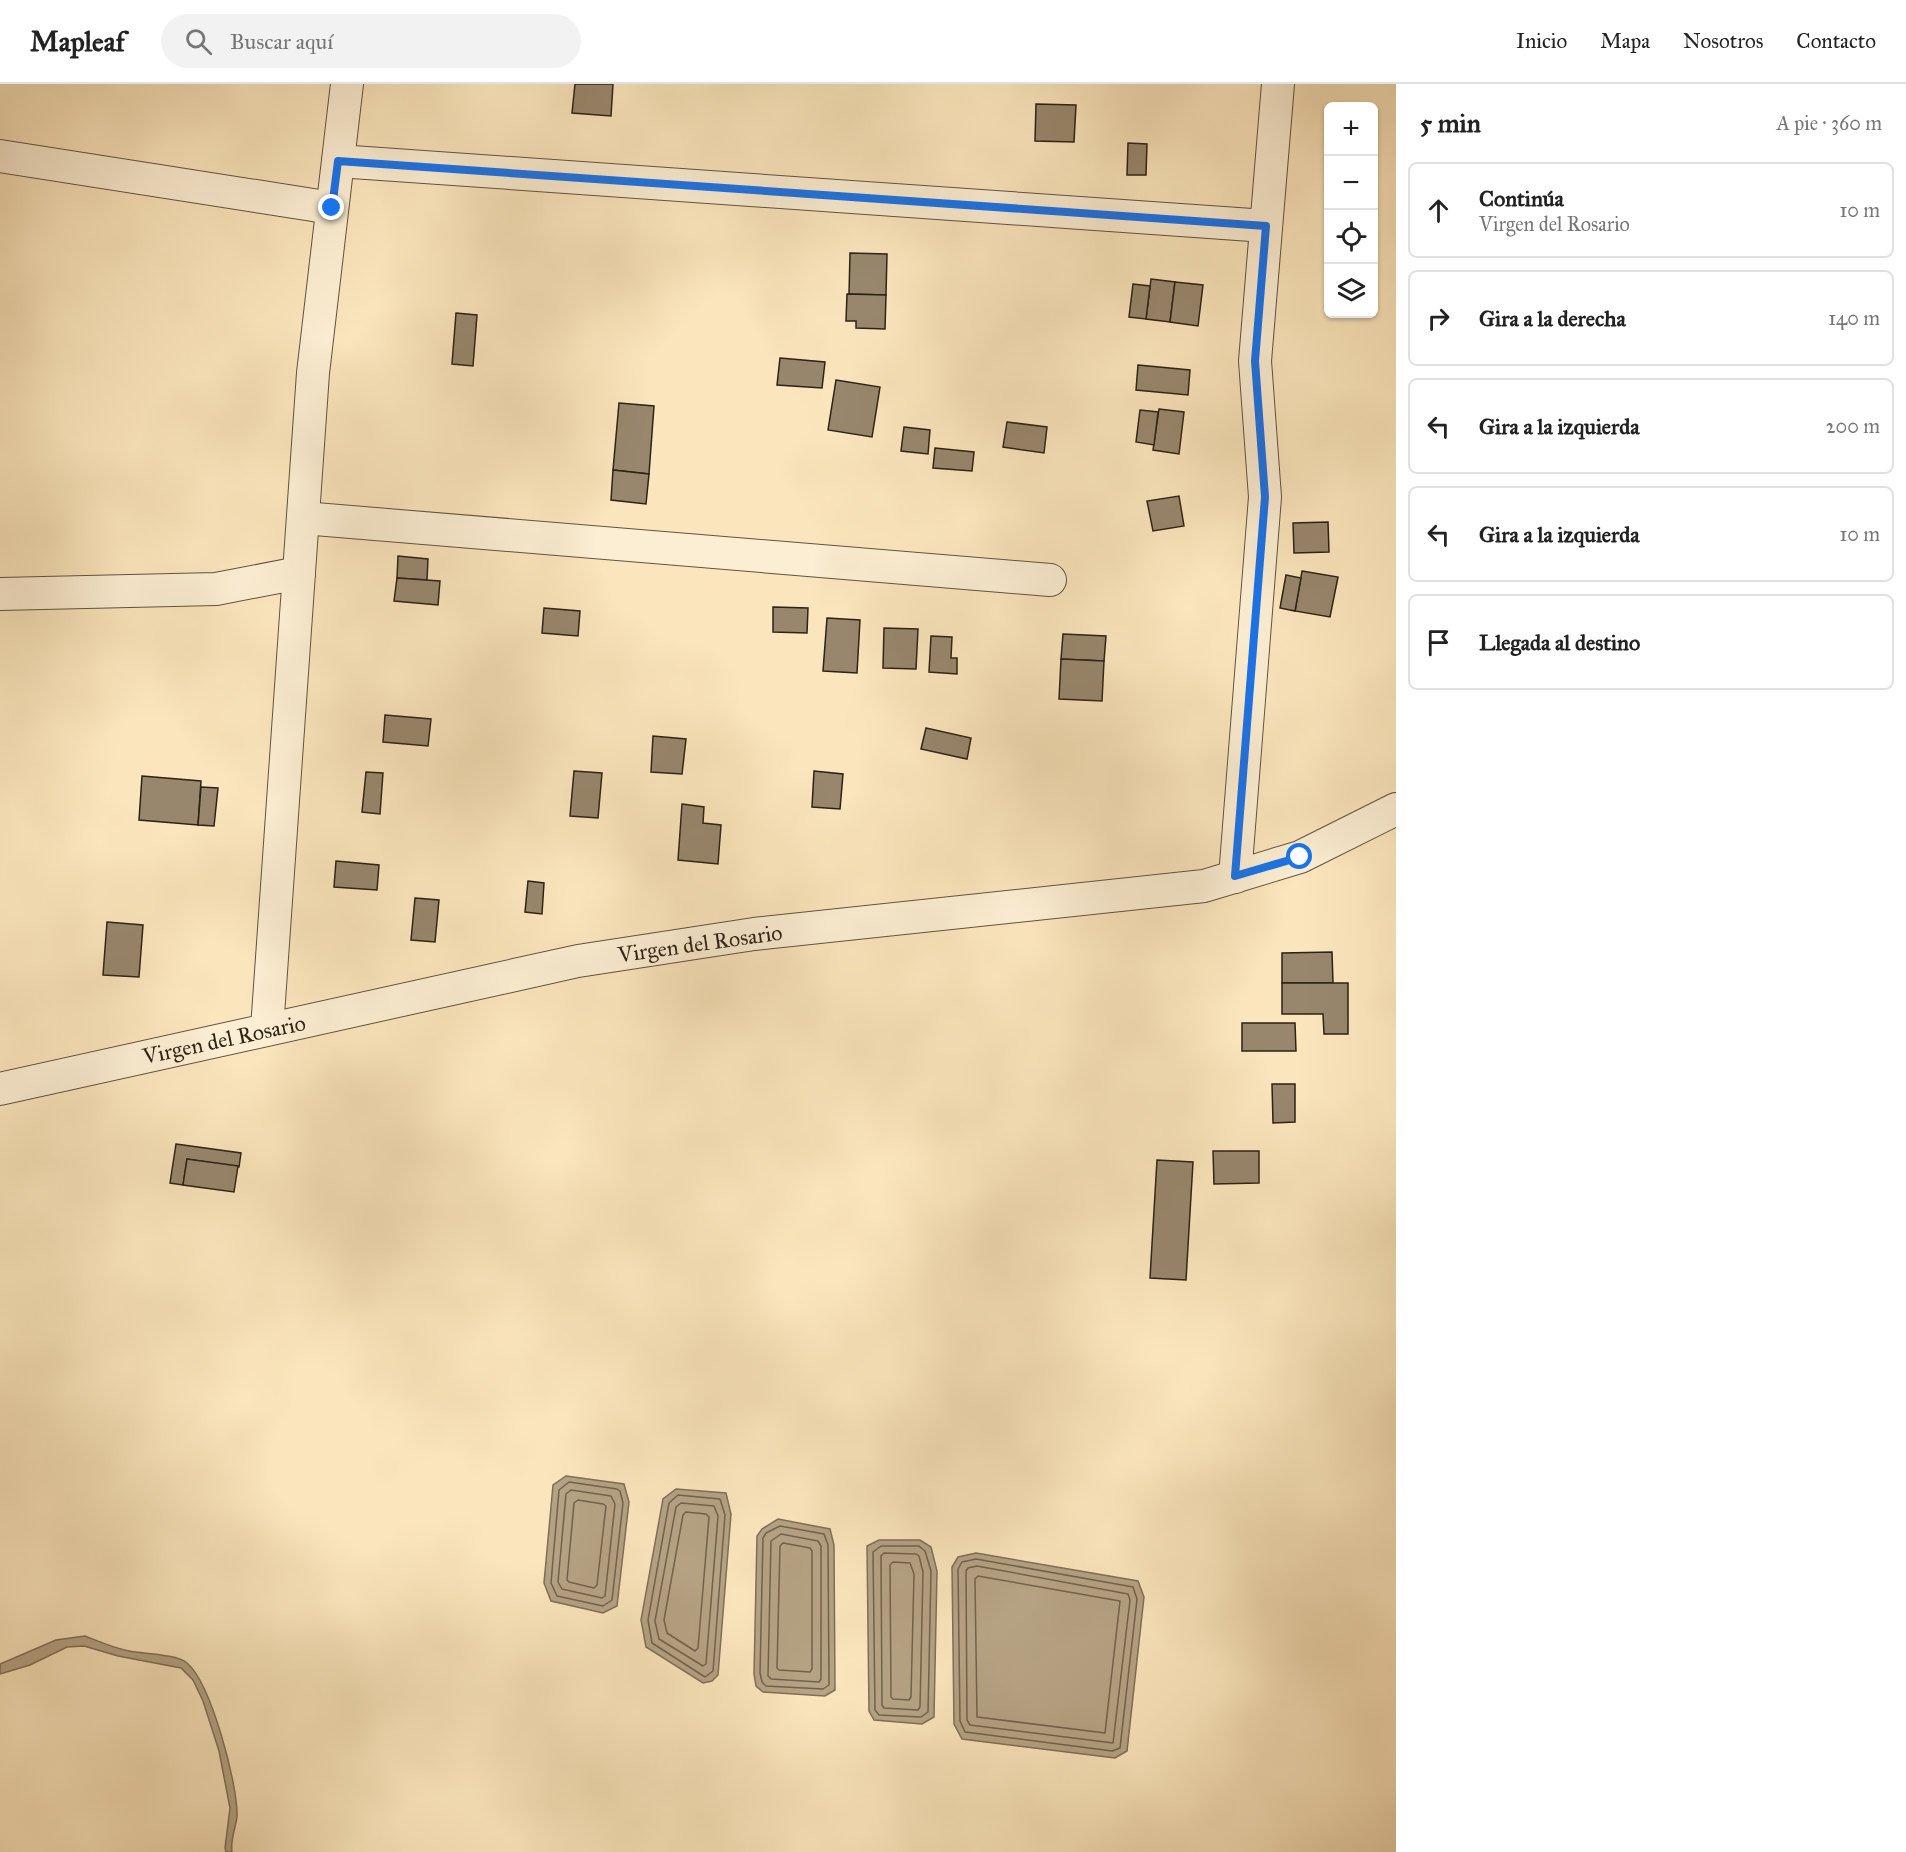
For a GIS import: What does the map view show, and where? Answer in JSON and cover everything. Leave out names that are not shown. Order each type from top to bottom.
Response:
[{"type":"street","points":[[267,1029],[313,373],[347,84]]},
{"type":"street","points":[[1235,876],[1265,497],[1255,361],[1278,84]]},
{"type":"street","points":[[0,156],[332,208]]},
{"type":"street","points":[[338,161],[1266,226]]},
{"type":"street","points":[[303,518],[1050,580]]},
{"type":"street","points":[[0,594],[216,589],[299,573]]},
{"type":"street","name":"Virgen del Rosario","points":[[0,1089],[578,960],[754,934],[1204,886],[1300,857],[1396,809]]},
{"type":"water","points":[[566,1476],[624,1484],[629,1502],[617,1606],[603,1613],[551,1601],[544,1583],[553,1485]]},
{"type":"water","points":[[676,1489],[726,1493],[731,1514],[718,1675],[712,1681],[703,1683],[646,1647],[641,1620],[663,1499]]},
{"type":"water","points":[[778,1519],[830,1529],[834,1545],[835,1690],[825,1696],[763,1692],[756,1686],[754,1674],[757,1536],[762,1529]]},
{"type":"water","points":[[879,1540],[920,1540],[931,1547],[937,1571],[934,1717],[922,1724],[874,1720],[869,1711],[867,1546]]},
{"type":"water","points":[[976,1553],[1138,1581],[1144,1597],[1127,1751],[1115,1758],[962,1739],[954,1724],[952,1567],[958,1557]]},
{"type":"water","points":[[85,1636],[123,1650],[182,1660],[196,1674],[214,1712],[233,1782],[237,1816],[232,1852],[226,1852],[225,1848],[230,1808],[219,1751],[203,1701],[193,1680],[181,1668],[118,1656],[84,1646],[67,1647],[30,1665],[0,1674],[0,1664],[56,1640]]},
{"type":"building","points":[[575,84],[613,84],[611,116],[572,113]]},
{"type":"building","points":[[1036,104],[1076,105],[1074,142],[1035,141]]},
{"type":"building","points":[[1128,143],[1147,144],[1146,175],[1127,175]]},
{"type":"building","points":[[850,253],[887,254],[886,295],[849,294]]},
{"type":"building","points":[[1151,279],[1175,282],[1170,322],[1146,319]]},
{"type":"building","points":[[1175,282],[1203,285],[1198,326],[1170,322]]},
{"type":"building","points":[[1133,284],[1150,286],[1146,319],[1129,317]]},
{"type":"building","points":[[847,294],[886,295],[885,329],[856,328],[856,321],[846,321]]},
{"type":"building","points":[[456,313],[477,315],[473,366],[452,364]]},
{"type":"building","points":[[780,358],[825,362],[822,388],[777,385]]},
{"type":"building","points":[[1138,365],[1190,370],[1188,395],[1136,390]]},
{"type":"building","points":[[836,380],[880,387],[872,437],[828,430]]},
{"type":"building","points":[[619,403],[654,406],[649,474],[613,470]]},
{"type":"building","points":[[1159,409],[1184,412],[1179,454],[1153,450]]},
{"type":"building","points":[[1140,410],[1158,412],[1154,445],[1136,442]]},
{"type":"building","points":[[1007,422],[1047,427],[1044,453],[1003,447]]},
{"type":"building","points":[[904,427],[930,430],[928,454],[901,451]]},
{"type":"building","points":[[935,448],[974,452],[972,471],[933,468]]},
{"type":"building","points":[[613,470],[649,474],[646,504],[611,500]]},
{"type":"building","points":[[1179,496],[1184,526],[1153,531],[1147,501]]},
{"type":"building","points":[[1328,522],[1329,552],[1294,553],[1293,523]]},
{"type":"building","points":[[398,556],[428,559],[427,580],[397,578]]},
{"type":"building","points":[[1302,571],[1338,577],[1330,617],[1295,611]]},
{"type":"building","points":[[1286,575],[1301,578],[1295,611],[1280,608]]},
{"type":"building","points":[[397,578],[440,581],[438,605],[394,601]]},
{"type":"building","points":[[773,607],[808,608],[807,633],[773,632]]},
{"type":"building","points":[[544,608],[580,611],[578,636],[542,633]]},
{"type":"building","points":[[827,618],[860,620],[857,673],[823,671]]},
{"type":"building","points":[[884,628],[918,629],[916,669],[883,668]]},
{"type":"building","points":[[1063,634],[1106,636],[1104,661],[1061,659]]},
{"type":"building","points":[[931,636],[952,637],[951,658],[957,658],[957,674],[929,672]]},
{"type":"building","points":[[1061,659],[1104,661],[1102,701],[1059,699]]},
{"type":"building","points":[[385,715],[431,719],[428,746],[383,742]]},
{"type":"building","points":[[926,728],[971,738],[967,759],[921,749]]},
{"type":"building","points":[[653,736],[686,739],[682,774],[651,772]]},
{"type":"building","points":[[574,771],[602,773],[598,818],[570,816]]},
{"type":"building","points":[[814,771],[843,774],[840,809],[812,807]]},
{"type":"building","points":[[366,772],[383,773],[380,814],[362,812]]},
{"type":"building","points":[[142,776],[201,781],[198,825],[139,820]]},
{"type":"building","points":[[201,787],[218,788],[214,826],[198,825]]},
{"type":"building","points":[[682,804],[704,807],[703,823],[721,825],[718,864],[678,860]]},
{"type":"building","points":[[336,861],[379,865],[377,890],[334,887]]},
{"type":"building","points":[[528,881],[544,883],[542,914],[525,912]]},
{"type":"building","points":[[415,898],[439,900],[435,942],[411,940]]},
{"type":"building","points":[[107,922],[143,925],[139,977],[103,975]]},
{"type":"building","points":[[1332,952],[1333,983],[1282,983],[1282,953]]},
{"type":"building","points":[[1282,983],[1348,983],[1348,1034],[1324,1034],[1323,1014],[1282,1014]]},
{"type":"building","points":[[1242,1023],[1295,1023],[1296,1051],[1242,1051]]},
{"type":"building","points":[[1272,1084],[1295,1084],[1295,1122],[1273,1123]]},
{"type":"building","points":[[176,1144],[241,1153],[239,1167],[187,1159],[183,1185],[170,1183]]},
{"type":"building","points":[[1213,1151],[1259,1151],[1259,1183],[1214,1184]]},
{"type":"building","points":[[187,1159],[238,1166],[234,1192],[183,1185]]},
{"type":"building","points":[[1157,1160],[1193,1162],[1186,1280],[1150,1278]]},
{"type":"route","points":[[332,208],[338,161],[1266,226],[1255,361],[1265,497],[1235,876],[1300,857]]}]
